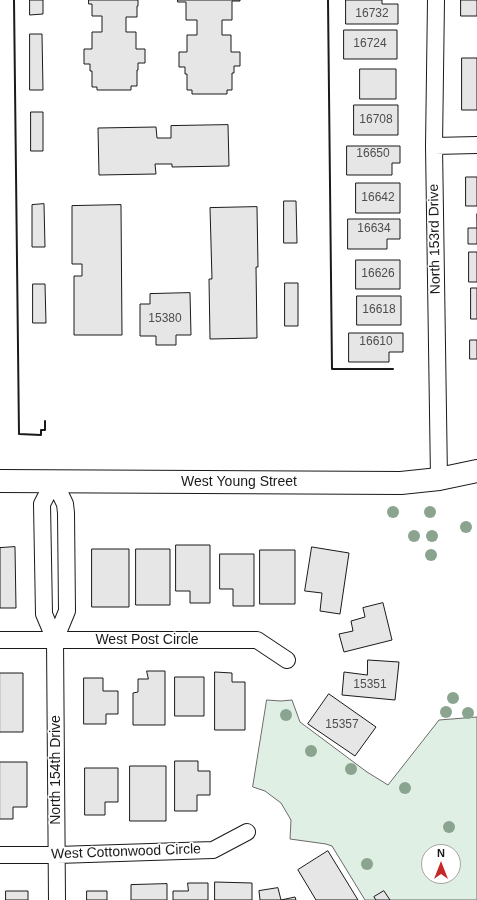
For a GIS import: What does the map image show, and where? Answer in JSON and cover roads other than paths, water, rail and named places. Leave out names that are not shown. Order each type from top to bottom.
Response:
[{"type":"street","name":"North 153rd Drive","points":[[436,0],[434,146],[439,479]]},
{"type":"street","points":[[434,146],[477,145]]},
{"type":"street","name":"West Young Street","points":[[0,481],[401,483],[439,479],[477,471]]},
{"type":"street","name":"North 154th Drive","points":[[54,481],[42,504],[44,614],[55,640],[57,900]]},
{"type":"street","name":"North 154th Drive","points":[[54,481],[65,504],[67,611],[55,640]]},
{"type":"street","name":"West Post Circle","points":[[0,640],[258,640],[287,660]]},
{"type":"street","name":"West Cottonwood Circle","points":[[0,855],[57,855],[213,850],[247,832]]}]
